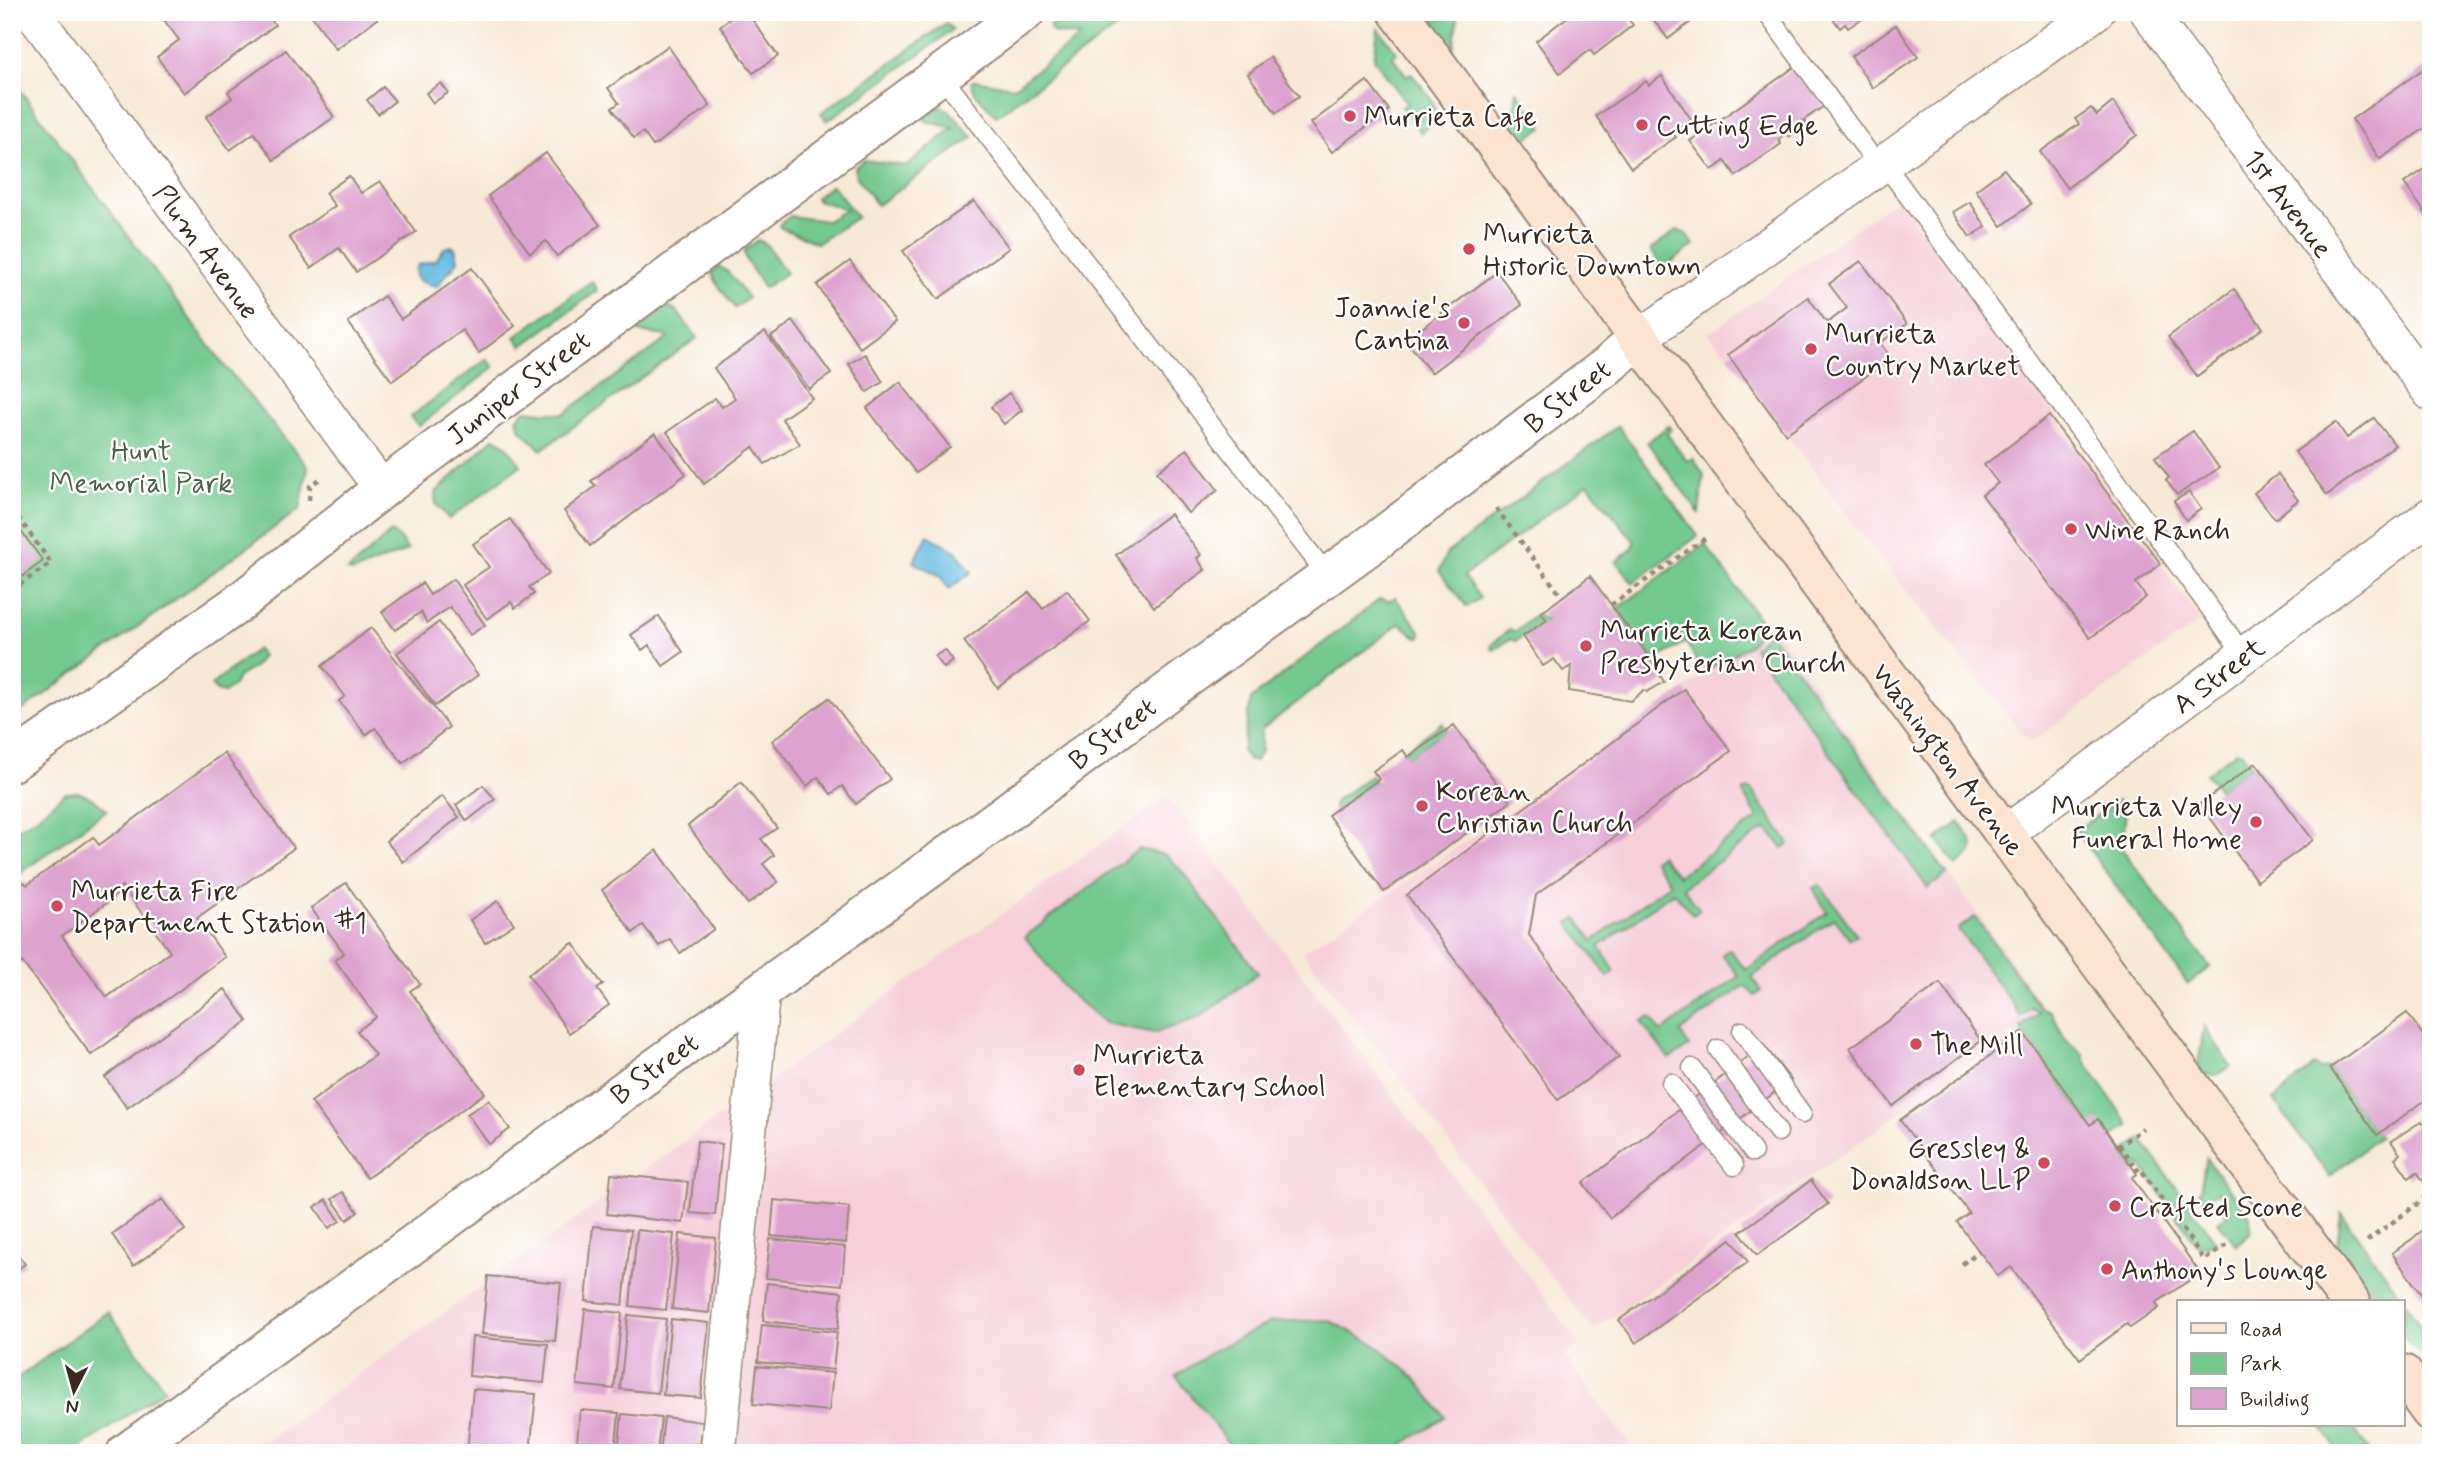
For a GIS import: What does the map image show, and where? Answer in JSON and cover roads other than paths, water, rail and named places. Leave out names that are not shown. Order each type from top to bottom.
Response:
[{"type":"main road","name":"Washington Avenue","points":[[1398,12],[2349,1300]]},
{"type":"main road","points":[[2404,1375],[2431,1412]]},
{"type":"street","name":"Plum Avenue","points":[[32,12],[382,489]]},
{"type":"street","name":"B Street","points":[[126,1453],[1328,576],[1607,366],[1639,338],[2096,12]]},
{"type":"street","name":"1st Avenue","points":[[2148,12],[2431,393]]},
{"type":"street","name":"Juniper Street","points":[[12,762],[239,603],[382,489],[1018,14]]},
{"type":"street","name":"A Street","points":[[2005,834],[2431,515]]},
{"type":"street","points":[[718,1453],[762,990]]},
{"type":"lane","points":[[1766,12],[2244,655]]},
{"type":"lane","points":[[940,74],[1328,576]]},
{"type":"lane","points":[[1742,1031],[1802,1114]]},
{"type":"lane","points":[[1718,1049],[1778,1132]]},
{"type":"lane","points":[[1692,1068],[1753,1152]]},
{"type":"lane","points":[[1671,1083],[1734,1166]]},
{"type":"water","points":[[444,248],[455,248],[458,260],[439,285],[433,286],[417,280],[415,270],[418,265],[436,260]]},
{"type":"water","points":[[928,535],[956,551],[972,572],[949,589],[939,575],[913,562]]},
{"type":"place","name":"Murrieta Cafe","points":[[1350,116]]},
{"type":"place","name":"Cutting Edge","points":[[1642,125]]},
{"type":"place","name":"Murrieta Historic Downtown","points":[[1469,249]]},
{"type":"place","name":"Joannie's Cantina","points":[[1464,323]]},
{"type":"place","name":"Murrieta Country Market","points":[[1811,349]]},
{"type":"place","name":"Wine Ranch","points":[[2071,529]]},
{"type":"place","name":"Murrieta Korean Presbyterian Church","points":[[1586,646]]},
{"type":"place","name":"Korean Christian Church","points":[[1422,806]]},
{"type":"place","name":"Murrieta Valley Funeral Home","points":[[2256,822]]},
{"type":"place","name":"Murrieta Fire Department Station #1","points":[[57,906]]},
{"type":"place","name":"The Mill","points":[[1916,1044]]},
{"type":"place","name":"Murrieta Elementary School","points":[[1079,1070]]},
{"type":"place","name":"Gressley & Donaldson LLP","points":[[2044,1163]]},
{"type":"place","name":"Crafted Scone","points":[[2115,1206]]},
{"type":"place","name":"Anthony's Lounge","points":[[2107,1269]]},
{"type":"park label","name":"Hunt Memorial Park","points":[[141,466]]}]
